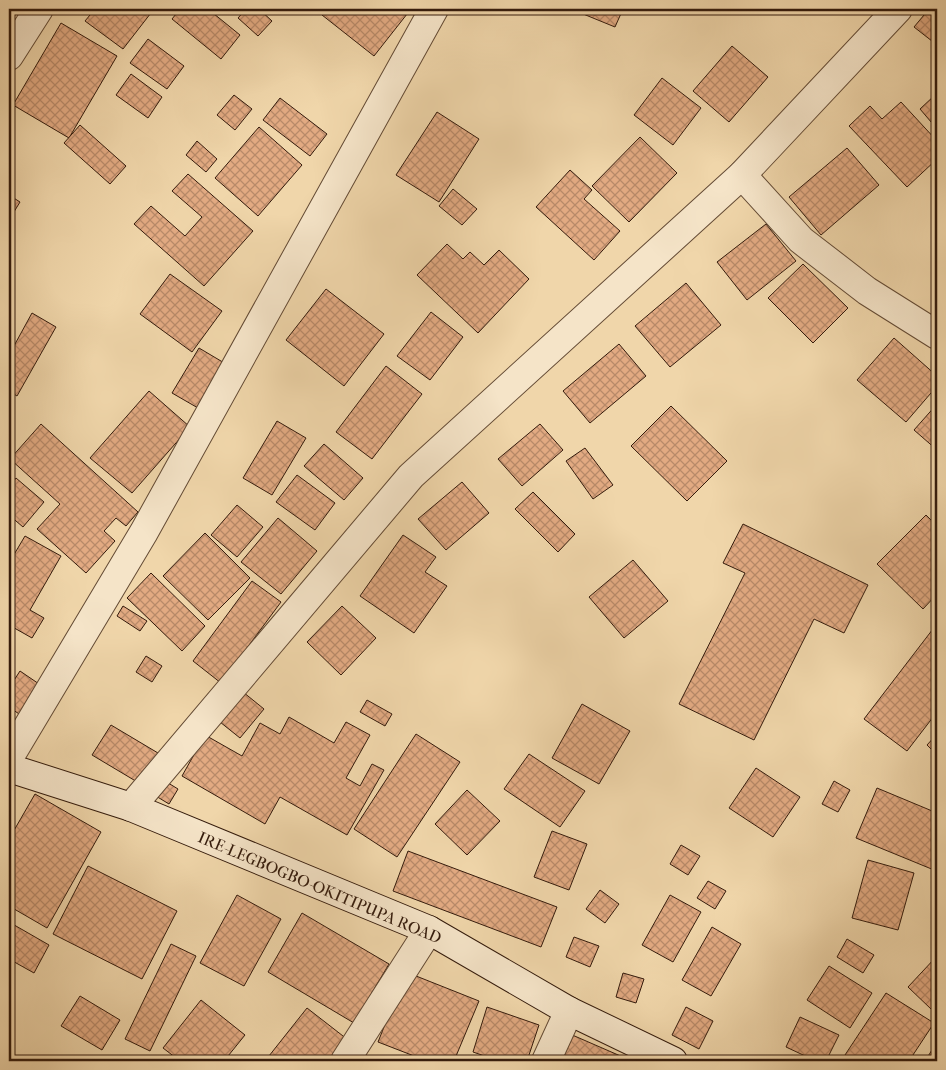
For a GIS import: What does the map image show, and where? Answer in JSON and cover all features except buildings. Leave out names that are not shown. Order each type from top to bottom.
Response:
[{"type":"street","points":[[9,56],[39,9]]},
{"type":"street","points":[[9,758],[144,532],[434,9]]},
{"type":"street","points":[[131,807],[411,476],[742,175],[898,9]]},
{"type":"street","points":[[742,175],[801,240],[868,291],[937,335]]},
{"type":"street","name":"IRE-LEGBOGBO-OKITIPUPA ROAD","points":[[9,768],[131,807],[429,930],[569,1011],[672,1061]]},
{"type":"street","points":[[345,1061],[429,930]]},
{"type":"street","points":[[546,1061],[569,1011]]}]
